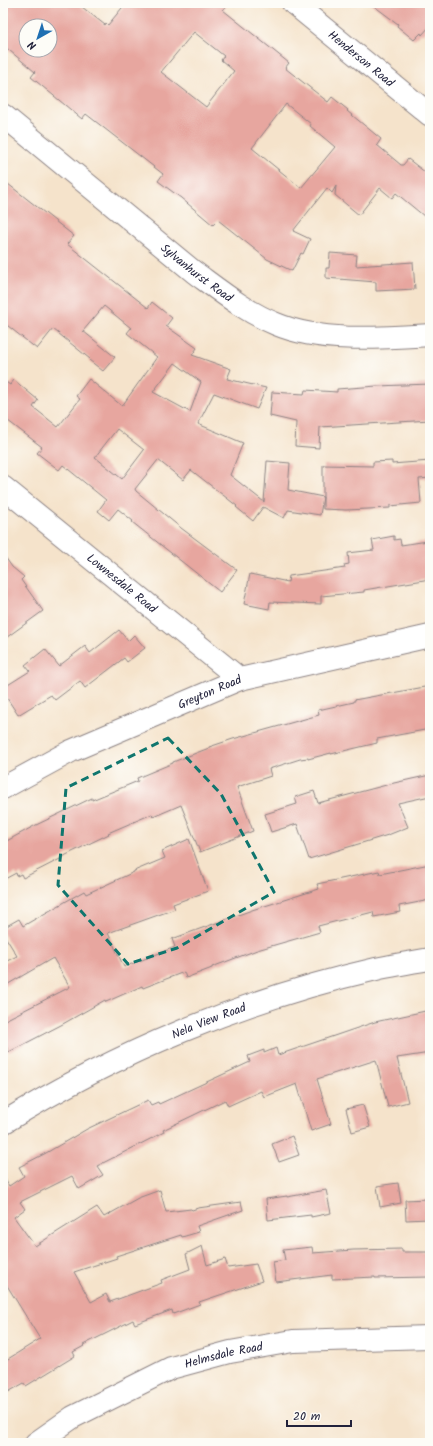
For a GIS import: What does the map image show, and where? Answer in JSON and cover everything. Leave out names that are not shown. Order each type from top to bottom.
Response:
[{"type":"street","name":"Henderson Road","points":[[293,3],[430,115]]},
{"type":"street","name":"Sylvanhurst Road","points":[[3,115],[194,272],[224,295],[254,314],[277,325],[303,332],[345,338],[392,338],[430,335]]},
{"type":"street","name":"Lownesdale Road","points":[[3,487],[240,679]]},
{"type":"street","name":"Greyton Road","points":[[3,788],[71,752],[240,679],[430,636]]},
{"type":"street","name":"Nela View Road","points":[[3,1123],[85,1076],[142,1048],[215,1018],[311,987],[376,969],[430,959]]},
{"type":"street","name":"Helmsdale Road","points":[[36,1443],[73,1417],[171,1368],[223,1354],[293,1341],[430,1337]]},
{"type":"highlighted area","points":[[168,738],[221,794],[274,892],[177,948],[128,964],[58,885],[66,788]]},
{"type":"building","points":[[3,3],[77,3],[105,25],[106,23],[108,25],[126,3],[229,3],[223,10],[289,63],[285,68],[328,102],[332,97],[348,110],[347,111],[381,139],[377,145],[401,165],[403,165],[408,159],[430,176],[430,221],[396,193],[392,198],[380,188],[359,215],[335,195],[336,186],[332,193],[327,188],[293,231],[310,239],[303,254],[301,253],[292,271],[267,259],[218,220],[213,225],[158,181],[163,174],[86,114],[82,119],[31,77],[35,72],[18,58],[58,58],[58,18],[18,18],[18,58],[3,45]],"holes":[[[194,32],[224,56],[221,60],[234,71],[206,107],[161,72]],[[286,104],[311,124],[310,126],[335,147],[301,188],[252,148]]]},
{"type":"building","points":[[370,3],[430,3],[430,26],[422,35],[421,33],[414,40],[397,26],[398,24]]},
{"type":"building","points":[[3,180],[74,236],[67,244],[148,308],[152,302],[172,318],[166,326],[197,348],[192,355],[231,369],[227,379],[266,388],[257,409],[214,393],[198,424],[243,443],[230,475],[264,502],[267,461],[290,463],[288,490],[323,497],[320,515],[288,510],[284,518],[263,507],[253,521],[236,507],[237,506],[191,470],[183,480],[158,460],[135,489],[181,528],[237,570],[220,592],[132,522],[133,521],[118,509],[109,520],[98,511],[106,500],[63,465],[59,470],[37,453],[42,447],[3,417],[3,380],[10,385],[14,380],[38,400],[33,407],[58,427],[80,399],[76,396],[89,379],[122,406],[157,357],[127,333],[131,328],[104,306],[83,331],[115,357],[103,371],[53,329],[37,349],[3,322]],"holes":[[[175,363],[201,382],[190,412],[153,392]],[[117,429],[144,450],[122,479],[95,457]]]},
{"type":"building","points":[[330,253],[357,255],[356,266],[413,262],[415,289],[376,291],[376,282],[326,278],[326,268],[329,268]]},
{"type":"building","points":[[430,384],[430,420],[320,427],[319,448],[295,446],[296,422],[270,416],[272,392],[304,394],[305,390],[337,392],[337,389]]},
{"type":"building","points":[[392,461],[392,464],[430,461],[430,478],[419,479],[421,503],[390,506],[390,508],[346,510],[323,509],[323,465],[373,466],[373,462]]},
{"type":"building","points":[[394,536],[394,540],[400,539],[401,545],[428,541],[430,548],[430,579],[364,590],[364,592],[321,596],[321,604],[270,602],[269,609],[244,604],[250,574],[288,582],[289,576],[345,568],[344,565],[349,564],[348,553],[374,550],[372,540]]},
{"type":"building","points":[[3,554],[12,567],[24,577],[21,580],[43,611],[3,640]]},
{"type":"building","points":[[119,630],[128,641],[134,635],[145,648],[127,662],[124,658],[85,688],[80,681],[55,700],[51,695],[18,715],[3,692],[3,688],[30,671],[25,665],[45,649],[59,666],[85,646],[90,653]]},
{"type":"building","points":[[430,686],[430,729],[377,739],[377,743],[308,759],[300,759],[269,769],[271,776],[237,787],[253,831],[200,852],[181,805],[153,817],[152,814],[108,833],[109,834],[23,878],[21,874],[17,876],[16,873],[3,880],[3,843],[92,798],[92,800],[138,781],[137,778],[209,747],[319,715],[318,710],[354,702],[354,700]]},
{"type":"building","points":[[430,775],[430,796],[398,803],[408,827],[388,835],[309,859],[297,824],[271,832],[265,814],[297,804],[295,797],[314,791],[318,803]]},
{"type":"building","points":[[189,839],[208,891],[173,904],[175,909],[108,933],[124,967],[175,947],[172,939],[252,910],[319,889],[317,884],[379,871],[380,874],[430,864],[430,900],[399,906],[400,912],[374,917],[373,912],[318,926],[320,932],[257,950],[186,978],[184,972],[143,988],[142,986],[106,1002],[105,1000],[9,1052],[3,1041],[3,1021],[70,987],[53,958],[3,987],[3,963],[17,956],[3,933],[3,928],[19,919],[23,926],[84,891],[86,894],[165,858],[162,851]]},
{"type":"building","points":[[430,1010],[430,1053],[397,1058],[408,1102],[388,1107],[376,1060],[317,1079],[331,1124],[311,1131],[297,1084],[264,1097],[261,1091],[228,1106],[225,1100],[163,1130],[164,1132],[97,1166],[103,1175],[79,1189],[72,1176],[20,1202],[25,1209],[14,1217],[35,1246],[97,1207],[104,1217],[138,1198],[160,1190],[166,1212],[192,1210],[241,1202],[243,1210],[197,1226],[199,1232],[182,1237],[181,1235],[116,1256],[117,1258],[74,1272],[91,1302],[106,1294],[110,1302],[162,1283],[161,1280],[190,1269],[186,1254],[202,1246],[207,1265],[225,1259],[228,1268],[256,1264],[262,1281],[199,1302],[200,1304],[173,1314],[172,1310],[135,1324],[133,1320],[83,1345],[84,1346],[73,1352],[75,1356],[26,1386],[24,1383],[3,1395],[3,1362],[40,1339],[3,1279],[3,1176],[9,1186],[24,1176],[19,1167],[87,1129],[148,1100],[151,1105],[158,1102],[159,1104],[250,1062],[248,1056],[264,1050],[264,1053],[276,1048],[278,1055],[375,1022]]},
{"type":"building","points":[[363,1105],[370,1127],[352,1132],[346,1109]]},
{"type":"building","points":[[292,1136],[299,1155],[279,1162],[272,1144]]},
{"type":"building","points":[[398,1183],[401,1203],[380,1207],[377,1186]]},
{"type":"building","points":[[326,1190],[331,1213],[311,1217],[311,1215],[268,1220],[266,1199]]},
{"type":"building","points":[[427,1199],[428,1219],[406,1220],[405,1200]]},
{"type":"building","points":[[312,1247],[313,1253],[353,1250],[402,1249],[402,1252],[430,1252],[430,1277],[332,1279],[332,1275],[276,1282],[273,1262],[285,1260],[283,1250]]}]
